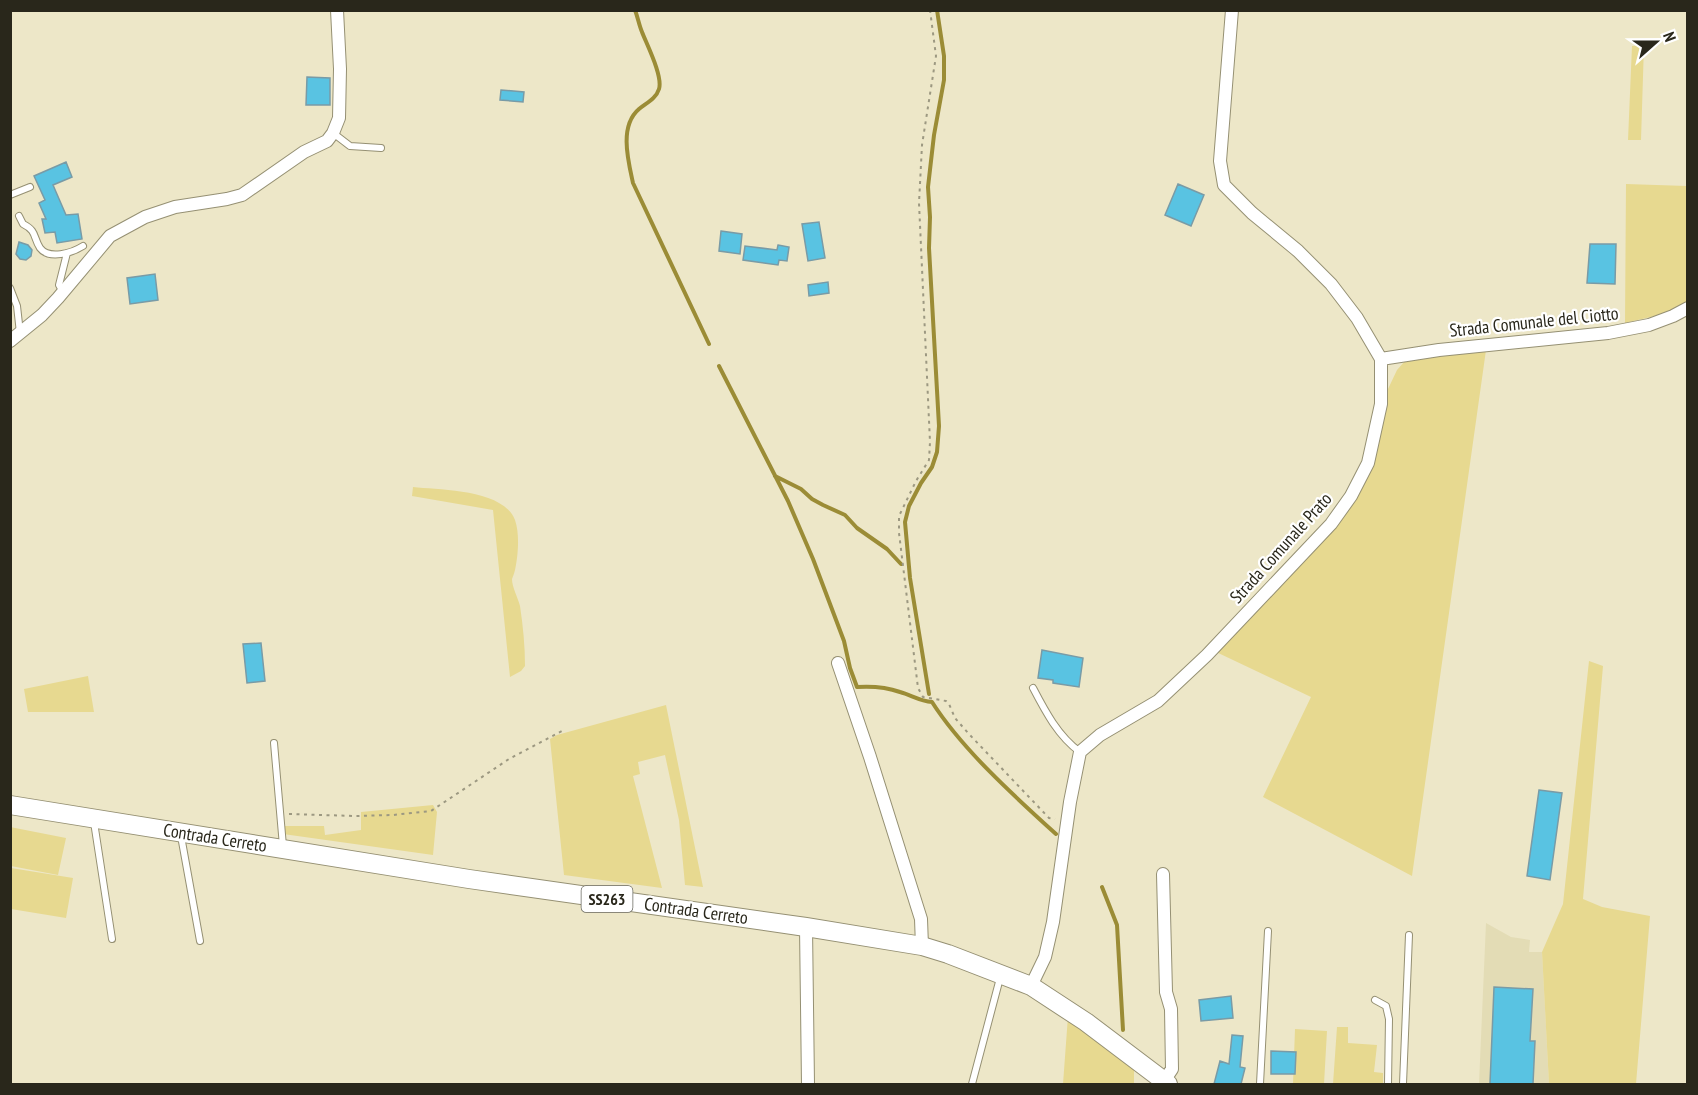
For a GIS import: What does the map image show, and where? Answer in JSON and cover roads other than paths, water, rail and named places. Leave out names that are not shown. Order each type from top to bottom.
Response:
[{"type":"main road","name":"Contrada Cerreto","points":[[10,805],[469,879],[806,927],[922,946],[1030,986],[1086,1022],[1166,1083]]},
{"type":"street","points":[[15,337],[42,315],[110,236],[145,217],[175,207],[242,195],[304,152],[327,141],[339,118],[340,69],[337,10]]},
{"type":"street","name":"Strada Comunale Prato","points":[[1080,752],[1100,735],[1158,701],[1207,655],[1331,524],[1351,496],[1368,463],[1381,404],[1380,359],[1357,318],[1331,284],[1298,250],[1252,213],[1224,185],[1220,161],[1232,10]]},
{"type":"street","name":"Strada Comunale del Ciotto","points":[[1380,359],[1439,350],[1608,333],[1649,325],[1688,308]]},
{"type":"street","points":[[838,663],[921,919],[922,946]]},
{"type":"street","points":[[1030,986],[1045,957],[1053,922],[1080,752]]},
{"type":"street","points":[[1163,874],[1166,992],[1171,1010],[1172,1069],[1166,1083]]},
{"type":"street","points":[[806,927],[808,1084]]},
{"type":"lane","points":[[333,133],[350,146],[381,148]]},
{"type":"lane","points":[[10,195],[30,187]]},
{"type":"lane","points":[[19,216],[23,224],[31,228],[41,249],[48,253],[67,253],[83,246]]},
{"type":"lane","points":[[63,292],[59,285],[67,253]]},
{"type":"lane","points":[[10,288],[17,306],[15,337]]},
{"type":"lane","points":[[1033,688],[1049,718],[1070,745],[1080,752]]},
{"type":"lane","points":[[274,743],[283,849]]},
{"type":"lane","points":[[93,819],[112,939]]},
{"type":"lane","points":[[181,833],[200,941]]},
{"type":"lane","points":[[1260,1084],[1268,931]]},
{"type":"lane","points":[[1403,1084],[1409,935]]},
{"type":"lane","points":[[972,1084],[1001,975]]},
{"type":"lane","points":[[1375,1000],[1386,1006],[1389,1019],[1388,1084]]},
{"type":"waterway","points":[[635,10],[660,83],[656,96],[639,109],[629,124],[627,144],[633,183],[709,344]]},
{"type":"waterway","points":[[929,694],[910,578],[905,522],[909,506],[932,467],[937,452],[939,426],[929,248],[928,187],[944,80],[944,56],[937,10]]},
{"type":"waterway","points":[[719,366],[788,501],[813,559],[844,641],[857,687],[889,689],[932,702],[973,754],[1056,834]]},
{"type":"waterway","points":[[775,476],[801,489],[812,499],[845,515],[857,528],[887,549],[901,564]]},
{"type":"waterway","points":[[1102,887],[1117,925],[1123,1030]]}]
